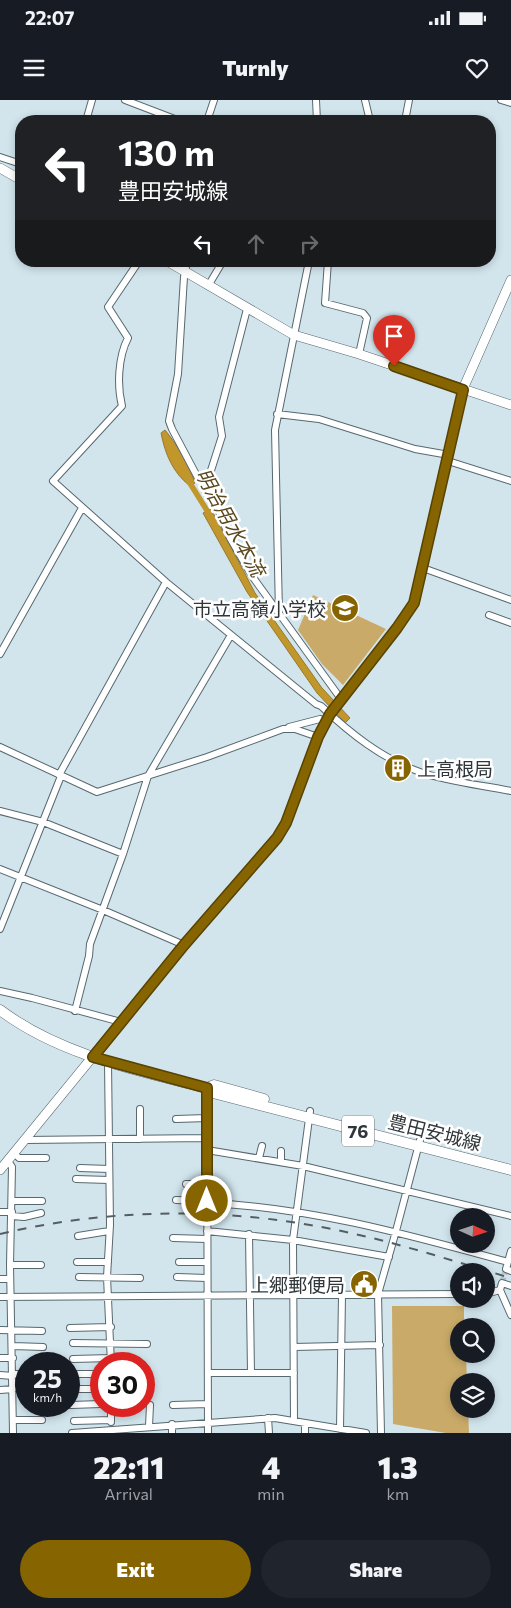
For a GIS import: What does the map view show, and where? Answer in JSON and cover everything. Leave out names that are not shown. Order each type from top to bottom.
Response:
[{"type":"main road","name":"豊田安城線","points":[[0,1010],[38,1034],[108,1062],[207,1088],[214,1085],[310,1115],[419,1143],[511,1170]]},
{"type":"main road","name":"豊田安城線","points":[[419,1143],[511,1163]]},
{"type":"street","points":[[88,115],[92,100]]},
{"type":"street","points":[[125,100],[164,115]]},
{"type":"street","points":[[209,115],[214,100]]},
{"type":"street","points":[[316,100],[317,115]]},
{"type":"street","points":[[365,100],[369,115]]},
{"type":"street","points":[[406,115],[409,100]]},
{"type":"street","points":[[501,100],[511,103]]},
{"type":"street","points":[[0,156],[15,162]]},
{"type":"street","points":[[0,168],[15,177]]},
{"type":"street","points":[[135,267],[108,307],[128,338],[120,376],[122,406],[53,481],[166,582],[231,635],[335,707]]},
{"type":"street","points":[[177,267],[294,335],[359,354],[511,405]]},
{"type":"street","points":[[186,267],[178,374],[169,421],[198,478],[207,483],[234,546],[252,576],[279,613],[352,734],[379,753],[420,772],[511,791]]},
{"type":"street","points":[[208,286],[219,267]]},
{"type":"street","points":[[279,613],[275,430],[308,267]]},
{"type":"street","points":[[328,267],[325,303],[363,313],[367,318],[359,354]]},
{"type":"street","points":[[0,1170],[184,945],[282,831],[318,737],[335,707],[397,628],[414,603],[463,390],[511,280]]},
{"type":"street","points":[[207,483],[222,436],[219,417],[247,309]]},
{"type":"street","points":[[277,414],[319,419],[448,458],[511,480]]},
{"type":"street","points":[[0,654],[82,508]]},
{"type":"street","points":[[423,568],[511,600]]},
{"type":"street","points":[[0,929],[2,917],[22,877],[60,775],[166,582]]},
{"type":"street","points":[[489,615],[511,623]]},
{"type":"street","points":[[75,1011],[90,956],[90,944],[123,854],[148,776],[231,635]]},
{"type":"street","points":[[0,747],[97,792],[320,718]]},
{"type":"street","points":[[283,729],[295,729],[318,737]]},
{"type":"street","points":[[0,811],[43,822],[123,854]]},
{"type":"street","points":[[0,869],[184,945]]},
{"type":"street","points":[[0,991],[121,1022]]},
{"type":"street","points":[[108,1062],[109,1231],[107,1277],[110,1298],[111,1352]]},
{"type":"street","points":[[207,1088],[208,1433]]},
{"type":"street","points":[[140,1109],[140,1139]]},
{"type":"street","points":[[294,1421],[293,1240],[310,1115]]},
{"type":"street","points":[[176,1119],[207,1118]]},
{"type":"street","points":[[25,1140],[207,1138]]},
{"type":"street","points":[[381,1433],[378,1294],[419,1143]]},
{"type":"street","points":[[259,1158],[262,1146]]},
{"type":"street","points":[[207,1150],[303,1166],[511,1216]]},
{"type":"street","points":[[281,1162],[282,1151]]},
{"type":"street","points":[[14,1153],[19,1158],[46,1158]]},
{"type":"street","points":[[8,1161],[12,1167],[10,1297],[13,1346],[13,1433]]},
{"type":"street","points":[[80,1168],[109,1169]]},
{"type":"street","points":[[76,1179],[109,1180]]},
{"type":"street","points":[[186,1184],[207,1184]]},
{"type":"street","points":[[176,1200],[297,1211],[396,1231],[508,1262]]},
{"type":"street","points":[[12,1201],[42,1201]]},
{"type":"street","points":[[0,1212],[24,1217],[41,1213]]},
{"type":"street","points":[[78,1236],[109,1231]]},
{"type":"street","points":[[207,1231],[293,1240],[389,1257]]},
{"type":"street","points":[[249,1234],[251,1373]]},
{"type":"street","points":[[172,1238],[207,1239]]},
{"type":"street","points":[[511,1251],[506,1269],[511,1271]]},
{"type":"street","points":[[77,1262],[108,1262]]},
{"type":"street","points":[[179,1262],[207,1262]]},
{"type":"street","points":[[10,1265],[40,1265]]},
{"type":"street","points":[[79,1277],[140,1278]]},
{"type":"street","points":[[177,1277],[207,1278]]},
{"type":"street","points":[[0,1279],[10,1279]]},
{"type":"street","points":[[511,1286],[502,1284],[500,1290],[511,1315]]},
{"type":"street","points":[[495,1291],[500,1290]]},
{"type":"street","points":[[0,1297],[110,1298],[208,1295],[450,1294]]},
{"type":"street","points":[[340,1429],[342,1295]]},
{"type":"street","points":[[70,1328],[111,1327]]},
{"type":"street","points":[[0,1330],[42,1331]]},
{"type":"street","points":[[73,1343],[147,1344]]},
{"type":"street","points":[[294,1347],[380,1345]]},
{"type":"street","points":[[13,1346],[43,1347]]},
{"type":"street","points":[[0,1358],[13,1358]]},
{"type":"street","points":[[208,1373],[294,1373]]},
{"type":"street","points":[[0,1375],[13,1375]]},
{"type":"street","points":[[0,1390],[13,1389]]},
{"type":"street","points":[[173,1405],[208,1404]]},
{"type":"street","points":[[149,1417],[149,1426]]},
{"type":"street","points":[[72,1433],[208,1421],[268,1418],[305,1422],[366,1433]]},
{"type":"street","points":[[268,1418],[269,1433]]},
{"type":"street","points":[[13,1420],[42,1420]]},
{"type":"street","points":[[74,1421],[111,1420],[111,1431]]},
{"type":"street","points":[[305,1422],[305,1433]]},
{"type":"street","points":[[172,1424],[172,1433]]},
{"type":"shaded area","name":"明治用水本流","points":[[165,430],[189,469],[195,483],[190,486],[174,469],[167,456],[161,433]]},
{"type":"shaded area","points":[[211,509],[255,593],[322,688],[350,718],[345,723],[317,693],[247,592],[203,513]]},
{"type":"shaded area","points":[[313,595],[386,629],[343,685],[322,664],[298,630]]},
{"type":"shaded area","points":[[392,1306],[450,1306],[450,1308],[464,1308],[464,1318],[450,1318],[450,1363],[466,1363],[467,1373],[450,1373],[450,1418],[468,1418],[469,1433],[446,1433],[393,1424]]},
{"type":"waterway","name":"明治用水本流","points":[[188,480],[211,517]]},
{"type":"tunnel","points":[[502,1283],[506,1269]]},
{"type":"railway","points":[[0,1234],[43,1225],[129,1215],[217,1215],[260,1218],[303,1224],[367,1237],[511,1278]]},
{"type":"place","name":"市立高嶺小学校","points":[[345,608]]},
{"type":"place","name":"上高根局","points":[[398,768]]},
{"type":"place","name":"上郷郵便局","points":[[364,1284]]},
{"type":"route","points":[[207,1201],[207,1088],[93,1057],[184,945],[282,831],[318,737],[330,714],[397,628],[414,603],[428,550],[463,390],[394,366]]}]
